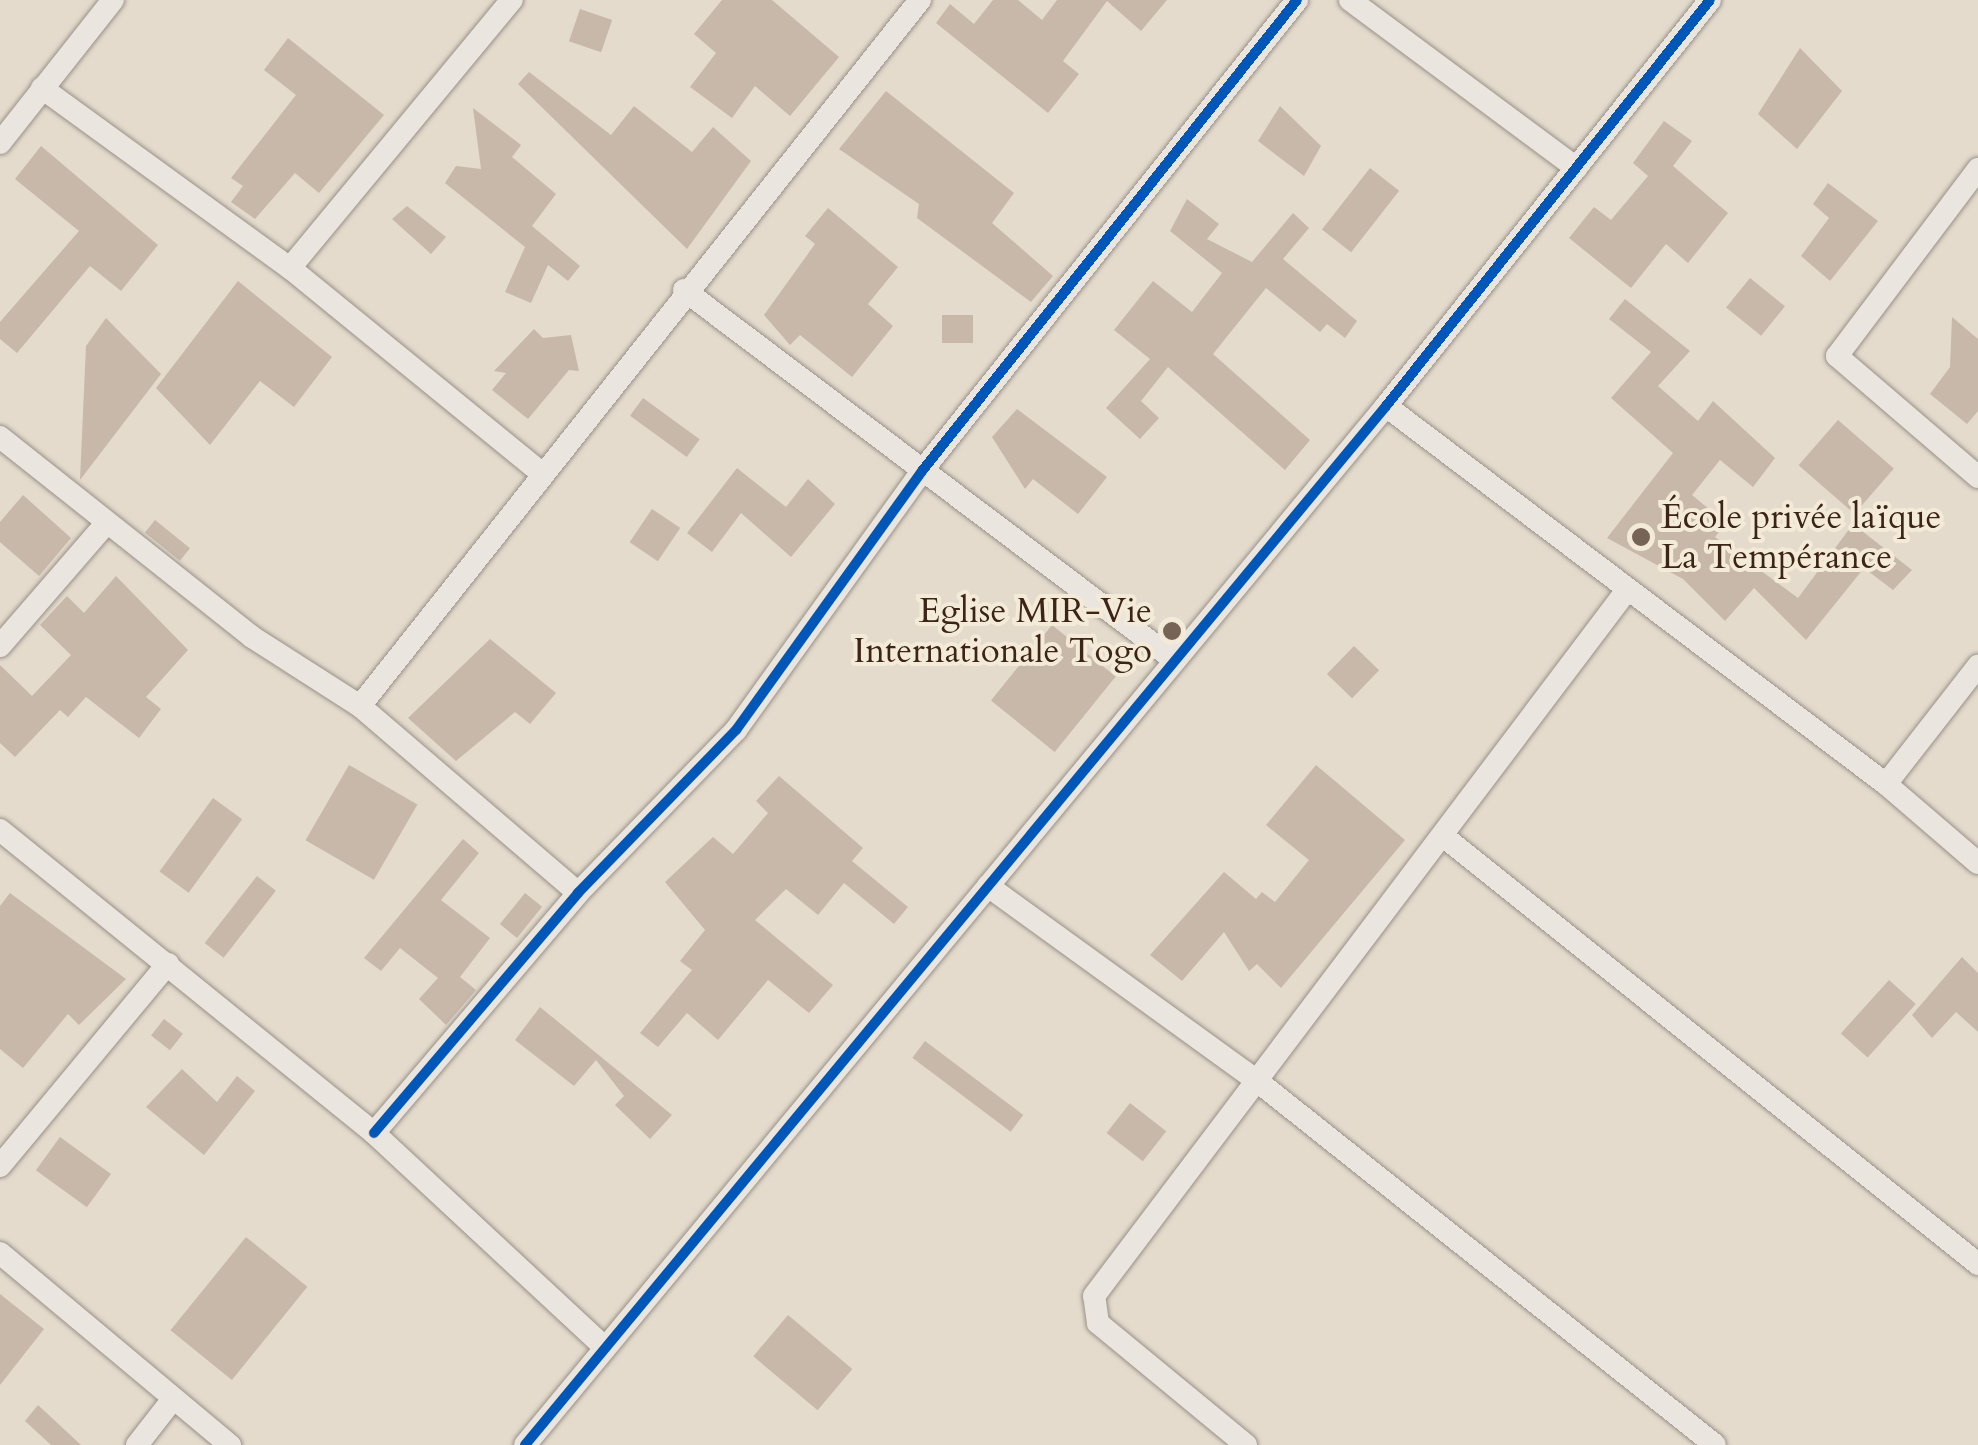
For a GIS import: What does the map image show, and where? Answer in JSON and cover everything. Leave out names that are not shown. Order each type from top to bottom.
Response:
[{"type":"street","points":[[0,143],[113,0]]},
{"type":"street","points":[[290,268],[512,0]]},
{"type":"street","points":[[360,706],[539,471],[920,0]]},
{"type":"street","points":[[374,1133],[578,893],[736,730],[922,470],[1297,0]]},
{"type":"street","points":[[1350,0],[1576,168]]},
{"type":"street","points":[[525,1445],[602,1345],[1386,406],[1710,0]]},
{"type":"street","points":[[42,88],[290,268],[539,471]]},
{"type":"street","points":[[1978,169],[1836,356],[1978,477]]},
{"type":"street","points":[[684,290],[1172,658]]},
{"type":"street","points":[[1386,406],[1886,784],[1978,864]]},
{"type":"street","points":[[0,437],[104,526],[360,706],[578,893]]},
{"type":"street","points":[[0,646],[104,526]]},
{"type":"street","points":[[1246,1445],[1098,1323],[1092,1307],[1256,1080],[1627,590]]},
{"type":"street","points":[[1886,784],[1978,666]]},
{"type":"street","points":[[0,830],[374,1133],[602,1345]]},
{"type":"street","points":[[1443,836],[1978,1264]]},
{"type":"street","points":[[988,886],[1256,1080],[1699,1440]]},
{"type":"street","points":[[0,1166],[168,964]]},
{"type":"street","points":[[0,1252],[230,1445]]},
{"type":"street","points":[[137,1445],[173,1399]]},
{"type":"building","points":[[722,0],[772,0],[839,57],[790,116],[755,86],[732,118],[690,87],[716,53],[694,34]]},
{"type":"building","points":[[993,0],[1018,0],[1042,20],[1057,0],[1167,0],[1141,31],[1107,1],[1063,61],[1079,74],[1048,113],[936,23],[950,4],[974,24]]},
{"type":"building","points":[[580,9],[612,20],[601,52],[569,41]]},
{"type":"building","points":[[288,38],[384,115],[319,193],[295,173],[255,219],[231,202],[243,186],[231,178],[296,95],[264,70]]},
{"type":"building","points":[[1800,48],[1842,91],[1797,149],[1758,114]]},
{"type":"building","points":[[529,72],[611,135],[634,106],[692,152],[713,127],[751,161],[687,249],[518,84]]},
{"type":"building","points":[[886,91],[1014,193],[992,223],[1053,276],[1031,302],[917,218],[919,204],[839,149]]},
{"type":"building","points":[[1280,106],[1321,146],[1304,176],[1258,141]]},
{"type":"building","points":[[473,108],[521,145],[512,157],[556,194],[532,226],[580,266],[568,281],[548,265],[531,303],[505,292],[525,247],[445,183],[456,166],[481,169]]},
{"type":"building","points":[[1664,121],[1692,141],[1673,166],[1728,213],[1688,263],[1666,244],[1631,288],[1569,238],[1594,207],[1611,220],[1648,176],[1633,163]]},
{"type":"building","points":[[41,146],[158,245],[121,291],[90,266],[17,353],[0,339],[0,322],[79,231],[15,179]]},
{"type":"building","points":[[1370,168],[1399,191],[1351,252],[1322,229]]},
{"type":"building","points":[[1828,183],[1878,221],[1830,281],[1801,256],[1829,218],[1813,204]]},
{"type":"building","points":[[1187,199],[1219,224],[1207,239],[1252,262],[1293,213],[1309,228],[1283,259],[1357,321],[1345,338],[1327,324],[1320,332],[1266,288],[1213,354],[1310,440],[1285,470],[1168,367],[1141,401],[1159,418],[1140,439],[1106,408],[1150,359],[1114,330],[1153,281],[1192,312],[1222,273],[1170,231]]},
{"type":"building","points":[[407,206],[446,237],[431,254],[392,219]]},
{"type":"building","points":[[828,208],[898,267],[868,304],[893,326],[852,377],[800,335],[790,345],[764,315],[815,244],[805,236]]},
{"type":"building","points":[[1750,278],[1785,306],[1761,336],[1726,308]]},
{"type":"building","points":[[238,281],[332,357],[294,407],[260,381],[210,445],[156,388]]},
{"type":"building","points":[[1625,299],[1690,351],[1658,386],[1698,421],[1713,401],[1775,458],[1753,487],[1720,460],[1692,495],[1726,523],[1715,537],[1798,598],[1853,524],[1912,570],[1893,590],[1864,568],[1806,640],[1754,588],[1725,621],[1683,579],[1607,538],[1673,453],[1611,398],[1651,352],[1609,319]]},
{"type":"building","points":[[942,315],[973,315],[973,343],[942,343]]},
{"type":"building","points":[[1952,317],[1978,339],[1978,411],[1967,424],[1930,394],[1950,367]]},
{"type":"building","points":[[106,318],[161,374],[80,480],[86,346]]},
{"type":"building","points":[[534,329],[543,338],[571,335],[579,371],[569,370],[528,419],[492,390],[506,373],[494,371]]},
{"type":"building","points":[[643,398],[700,439],[687,457],[630,416]]},
{"type":"building","points":[[1017,409],[1107,477],[1078,514],[1033,479],[1025,489],[992,437]]},
{"type":"building","points":[[1838,420],[1894,469],[1854,514],[1799,465]]},
{"type":"building","points":[[737,468],[786,507],[808,479],[835,504],[791,557],[741,513],[712,552],[687,533]]},
{"type":"building","points":[[23,495],[71,538],[39,576],[0,542],[0,522]]},
{"type":"building","points":[[652,509],[680,528],[658,561],[630,542]]},
{"type":"building","points":[[155,520],[190,548],[180,561],[145,532]]},
{"type":"building","points":[[116,576],[188,650],[146,697],[161,709],[139,738],[86,697],[68,717],[60,710],[15,757],[0,743],[0,665],[32,696],[71,655],[40,625],[67,596],[84,613]]},
{"type":"building","points":[[1052,625],[1116,677],[1055,752],[991,700]]},
{"type":"building","points":[[490,639],[556,693],[530,724],[515,712],[456,761],[408,718]]},
{"type":"building","points":[[1354,646],[1379,670],[1352,698],[1327,674]]},
{"type":"building","points":[[349,765],[417,804],[374,880],[306,840]]},
{"type":"building","points":[[1316,765],[1405,840],[1281,988],[1257,964],[1249,971],[1224,932],[1182,981],[1150,955],[1224,872],[1256,899],[1262,892],[1275,902],[1309,860],[1266,825]]},
{"type":"building","points":[[779,776],[863,848],[852,861],[908,907],[894,924],[844,883],[818,915],[786,889],[755,920],[833,985],[809,1013],[768,980],[718,1040],[687,1013],[658,1047],[640,1033],[692,970],[680,961],[705,930],[665,882],[713,837],[733,854],[768,813],[756,801]]},
{"type":"building","points":[[213,798],[242,819],[189,893],[160,872]]},
{"type":"building","points":[[463,839],[479,853],[441,900],[490,938],[460,977],[476,990],[446,1025],[419,999],[438,978],[400,948],[381,971],[364,958]]},
{"type":"building","points":[[257,876],[276,891],[224,958],[205,943]]},
{"type":"building","points":[[10,893],[126,979],[79,1025],[68,1014],[23,1068],[0,1049],[0,906]]},
{"type":"building","points":[[525,893],[542,907],[517,938],[500,924]]},
{"type":"building","points":[[1962,957],[1978,973],[1978,1032],[1956,1012],[1932,1038],[1912,1015]]},
{"type":"building","points":[[1889,980],[1916,1004],[1868,1058],[1841,1034]]},
{"type":"building","points":[[540,1007],[672,1115],[650,1139],[615,1105],[624,1096],[596,1060],[574,1086],[515,1040]]},
{"type":"building","points":[[164,1019],[183,1034],[170,1050],[151,1036]]},
{"type":"building","points":[[925,1041],[1023,1115],[1011,1132],[912,1058]]},
{"type":"building","points":[[182,1069],[217,1102],[237,1076],[255,1091],[204,1155],[146,1107]]},
{"type":"building","points":[[1130,1103],[1166,1131],[1143,1161],[1107,1133]]},
{"type":"building","points":[[60,1137],[111,1174],[87,1207],[36,1170]]},
{"type":"building","points":[[246,1237],[307,1287],[232,1380],[170,1330]]},
{"type":"building","points":[[0,1294],[44,1329],[0,1385]]},
{"type":"building","points":[[788,1315],[852,1369],[818,1410],[753,1356]]},
{"type":"building","points":[[38,1405],[81,1445],[51,1445],[25,1421]]},
{"type":"cycle path","points":[[374,1133],[578,893],[736,730],[922,471],[1297,0]]},
{"type":"cycle path","points":[[525,1445],[1386,406],[1710,0]]},
{"type":"place","name":"École privée laïque La Tempérance","points":[[1641,537]]},
{"type":"place","name":"Eglise MIR-Vie Internationale Togo","points":[[1172,631]]}]
